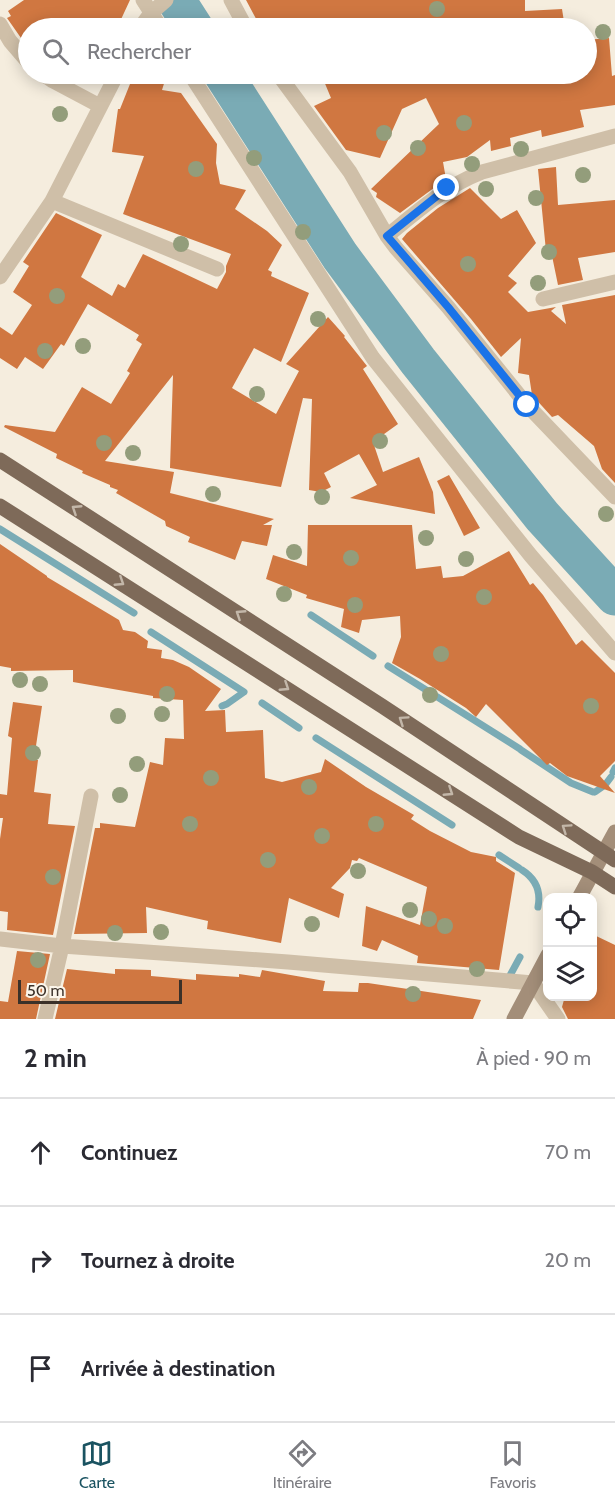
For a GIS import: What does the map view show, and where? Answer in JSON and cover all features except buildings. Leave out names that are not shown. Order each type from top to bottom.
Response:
[{"type":"main road","points":[[0,460],[382,706],[609,856]]},
{"type":"main road","points":[[0,506],[519,837],[592,872],[615,887]]},
{"type":"main road","points":[[581,893],[592,872],[609,856],[615,832]]},
{"type":"main road","points":[[514,1019],[543,965]]},
{"type":"street","points":[[231,0],[241,18]]},
{"type":"street","points":[[147,7],[166,1]]},
{"type":"street","points":[[0,24],[18,50]]},
{"type":"street","points":[[59,84],[100,106]]},
{"type":"street","points":[[0,277],[52,201],[112,84]]},
{"type":"street","points":[[196,84],[373,358],[531,556],[615,653]]},
{"type":"street","points":[[285,84],[350,172],[387,236],[527,405],[615,496]]},
{"type":"street","points":[[387,236],[447,188],[464,179],[482,172],[615,136]]},
{"type":"street","points":[[52,201],[217,269]]},
{"type":"street","points":[[543,299],[615,282]]},
{"type":"street","points":[[45,1019],[62,946],[91,796]]},
{"type":"street","points":[[0,939],[62,946],[533,983],[558,1019]]},
{"type":"waterway","points":[[176,0],[188,18]]},
{"type":"waterway","points":[[229,84],[340,256],[418,361],[542,516],[615,596]]},
{"type":"waterway","points":[[0,529],[134,613]]},
{"type":"waterway","points":[[311,615],[373,656]]},
{"type":"waterway","points":[[151,632],[244,692],[222,706]]},
{"type":"waterway","points":[[388,666],[520,749]]},
{"type":"waterway","points":[[262,703],[299,728]]},
{"type":"waterway","points":[[316,738],[452,825]]},
{"type":"waterway","points":[[521,750],[571,783],[593,792]]},
{"type":"waterway","points":[[613,772],[615,768]]},
{"type":"waterway","points":[[595,792],[611,777]]},
{"type":"waterway","points":[[499,855],[519,868]]},
{"type":"waterway","points":[[522,870],[531,877],[536,886],[539,896],[538,907]]},
{"type":"waterway","points":[[507,981],[520,957]]},
{"type":"route","points":[[447,188],[387,236],[527,405]]}]
